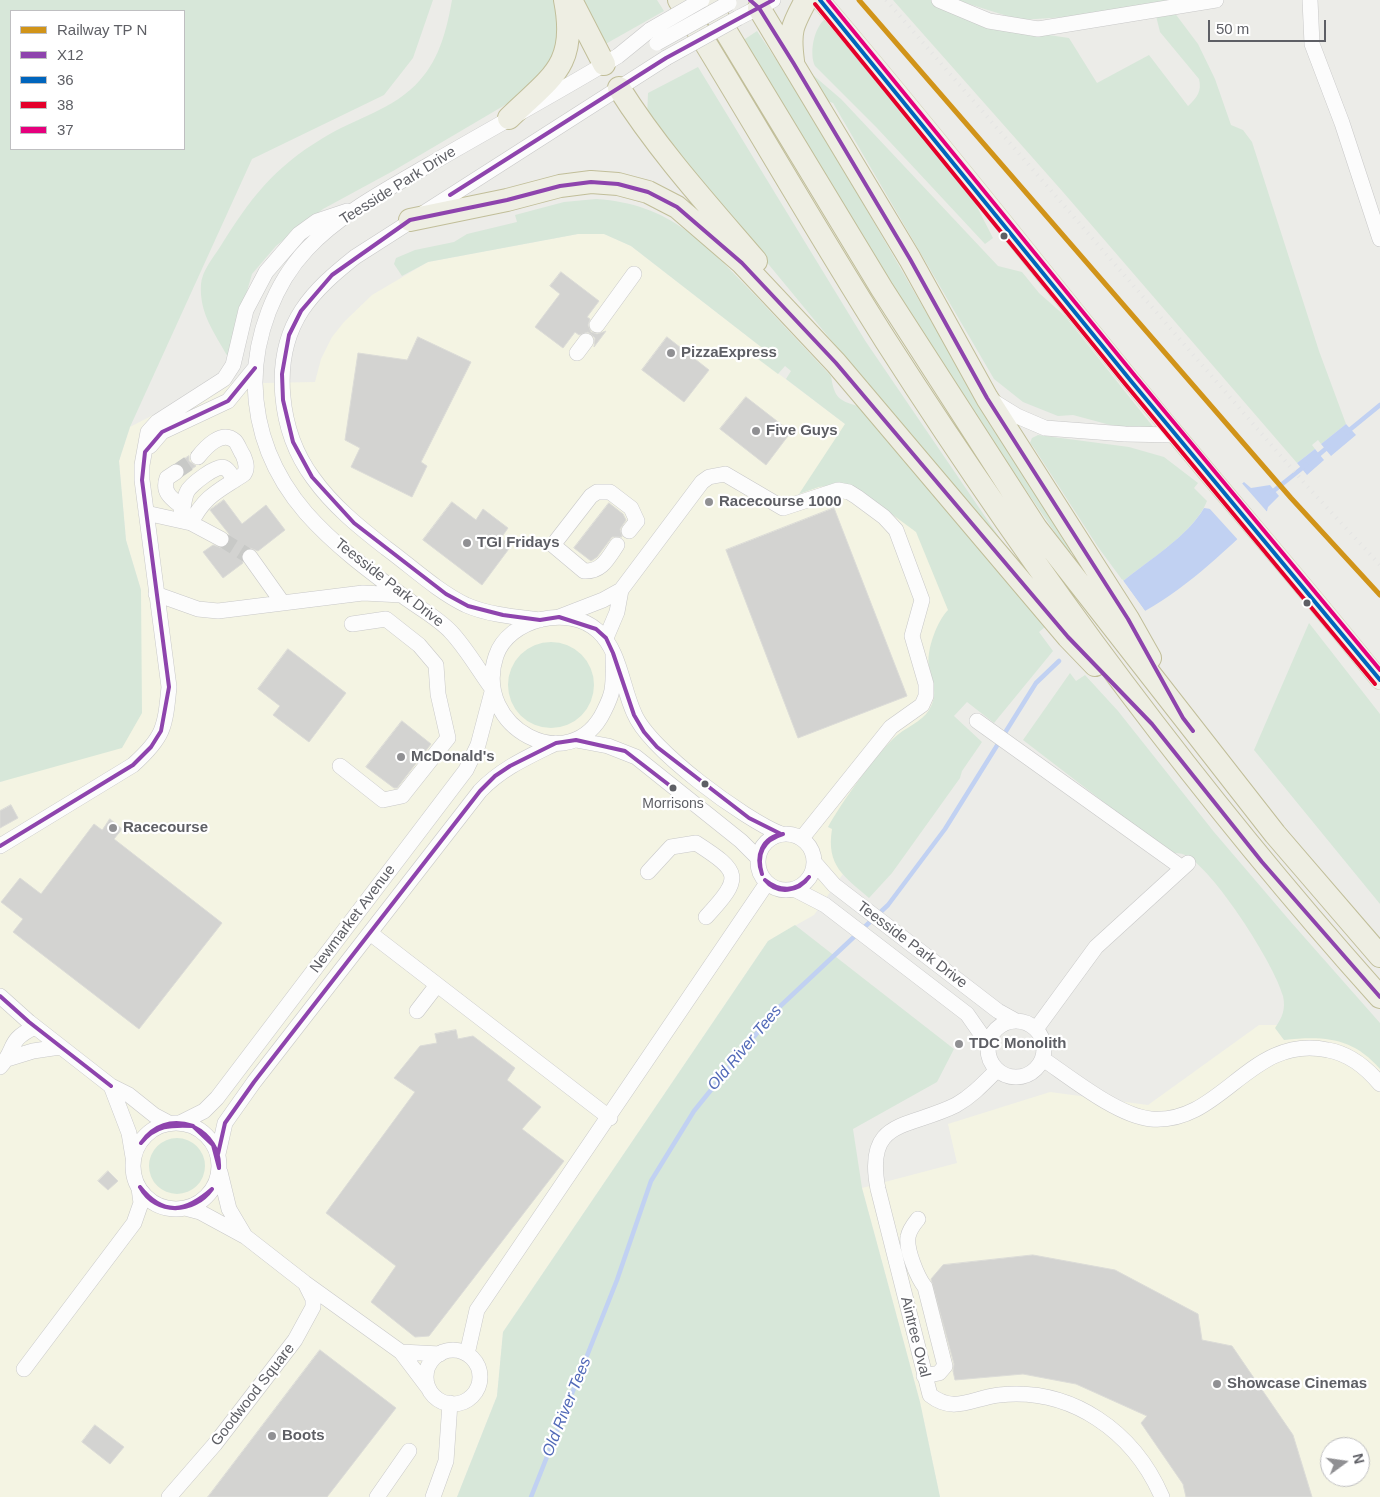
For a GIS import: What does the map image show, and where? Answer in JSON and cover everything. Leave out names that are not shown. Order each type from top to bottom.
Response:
[{"type":"highway","points":[[509,118],[561,66],[568,42],[565,0]]},
{"type":"highway","points":[[571,0],[611,60]]},
{"type":"highway","points":[[679,0],[892,349],[1020,538],[1152,724],[1262,862],[1380,997]]},
{"type":"highway","points":[[707,0],[882,289],[1036,528],[1275,834],[1380,956]]},
{"type":"highway","points":[[759,2],[910,260],[988,398],[1128,619],[1183,718]]},
{"type":"highway","points":[[794,64],[790,37],[794,20],[809,3]]},
{"type":"highway","points":[[619,88],[672,161],[759,264],[795,317]]},
{"type":"highway","points":[[410,220],[507,200],[560,186],[591,182],[618,184],[648,192],[677,207],[742,263],[795,317],[875,407],[1068,637],[1152,724]]},
{"type":"main road","points":[[809,3],[914,110],[1176,435],[1259,532],[1380,680]]},
{"type":"street","name":"Teesside Park Drive","points":[[492,689],[450,631],[344,550],[306,513],[279,475],[266,449],[256,406],[255,368],[267,316],[293,267],[307,249],[359,207],[611,60],[650,30],[702,0]]},
{"type":"street","points":[[939,0],[989,21],[1038,29],[1216,0]]},
{"type":"street","points":[[1310,0],[1312,44],[1342,123],[1380,239]]},
{"type":"street","points":[[619,88],[611,60],[657,44],[732,2]]},
{"type":"street","name":"Teesside Park Drive","points":[[540,620],[503,615],[468,606],[446,594],[354,523],[312,477],[293,442],[283,400],[282,374],[290,335],[301,311],[332,275],[355,257],[410,220],[666,58],[738,18],[759,2]]},
{"type":"street","points":[[0,846],[133,765],[150,749],[161,735],[166,717],[169,687],[142,480],[148,432],[157,422],[224,378],[233,365],[246,310],[266,272],[299,234],[316,221],[359,207]]},
{"type":"street","points":[[597,325],[634,274]]},
{"type":"street","points":[[145,452],[162,432],[228,401],[255,368]]},
{"type":"street","points":[[988,398],[1017,416],[1045,428],[1125,434],[1176,435]]},
{"type":"street","points":[[185,518],[206,500],[244,474],[247,469],[236,441],[222,438],[209,444],[198,457]]},
{"type":"street","points":[[176,472],[166,478],[164,486],[166,492],[181,506],[185,518]]},
{"type":"street","points":[[758,858],[741,840],[636,757],[608,746],[576,740],[556,743],[535,739],[503,717],[492,689],[492,666],[505,638],[518,628],[540,620],[559,617],[603,600],[621,590],[702,482],[716,474],[724,474],[783,508],[838,490],[848,492],[884,517],[896,530],[922,600],[912,636],[923,670],[926,696],[922,705],[891,727],[802,838]]},
{"type":"street","points":[[617,545],[602,567],[584,571],[553,544],[591,496],[603,490],[610,492],[635,514],[637,521],[629,531]]},
{"type":"street","points":[[146,513],[185,518],[220,539]]},
{"type":"street","points":[[250,557],[282,602]]},
{"type":"street","points":[[606,638],[617,612],[621,590]]},
{"type":"street","points":[[156,594],[198,609],[218,611],[363,593],[402,595]]},
{"type":"street","points":[[559,617],[585,624],[596,629],[606,638],[613,652],[634,715],[644,732],[658,747],[748,818],[781,834]]},
{"type":"street","points":[[340,766],[384,800],[395,799],[402,796],[448,738],[438,694],[436,665],[419,645],[386,619],[352,624]]},
{"type":"street","points":[[576,740],[589,731],[600,719],[610,698],[612,692],[613,652]]},
{"type":"street","name":"Newmarket Avenue","points":[[174,1123],[204,1111],[217,1098],[466,770],[478,744],[492,689]]},
{"type":"street","points":[[977,721],[1185,864],[1096,947],[1036,1029]]},
{"type":"street","name":"Newmarket Avenue","points":[[218,1154],[225,1123],[254,1082],[480,791],[495,776],[510,766],[556,743]]},
{"type":"street","points":[[781,834],[795,835],[802,838],[811,848],[814,869],[806,882],[794,889],[780,890],[767,883],[759,872],[758,858],[763,845],[774,836],[781,834]]},
{"type":"street","points":[[648,872],[671,847],[696,843],[725,862],[730,871],[732,882],[729,891],[706,917]]},
{"type":"street","name":"Teesside Park Drive","points":[[814,862],[834,885],[998,1011],[1016,1021]]},
{"type":"street","points":[[467,1354],[477,1310],[610,1118],[767,883]]},
{"type":"street","name":"Teesside Park Drive","points":[[794,889],[825,905],[967,1014],[988,1044]]},
{"type":"street","points":[[370,933],[610,1118]]},
{"type":"street","points":[[417,1011],[437,985]]},
{"type":"street","points":[[0,996],[60,1047],[111,1086],[129,1095],[154,1115],[174,1123],[193,1126],[204,1132],[218,1154],[219,1170],[229,1209],[246,1237]]},
{"type":"street","points":[[1016,1021],[1027,1023],[1036,1029],[1043,1043],[1042,1059],[1032,1072],[1017,1078],[1006,1076],[991,1063],[988,1044],[993,1032],[1003,1023],[1016,1021]]},
{"type":"street","points":[[4,1063],[12,1043],[22,1033],[35,1027]]},
{"type":"street","points":[[4,1063],[33,1052],[60,1047]]},
{"type":"street","points":[[1042,1059],[1119,1109],[1140,1118],[1152,1119],[1171,1118],[1186,1114],[1210,1100],[1265,1059],[1298,1048],[1322,1048],[1349,1056],[1380,1084]]},
{"type":"street","name":"Aintree Oval","points":[[997,1070],[969,1097],[955,1105],[912,1121],[889,1133],[876,1149],[874,1170],[878,1189],[930,1395],[948,1405],[957,1405],[999,1395],[1028,1395],[1066,1403],[1085,1410],[1118,1433],[1139,1456],[1152,1474],[1162,1497]]},
{"type":"street","points":[[24,1369],[121,1241],[138,1214],[141,1203],[139,1188],[134,1174],[134,1159],[129,1133],[111,1086]]},
{"type":"street","points":[[134,1159],[140,1142],[152,1130],[174,1123]]},
{"type":"street","points":[[185,1208],[204,1199],[214,1186],[219,1170]]},
{"type":"street","points":[[139,1188],[150,1200],[163,1207],[185,1208],[200,1212],[246,1237],[305,1283],[401,1352],[434,1396],[450,1404],[468,1399],[478,1385],[478,1367],[467,1354],[453,1350],[440,1354],[433,1358],[426,1373],[429,1389]]},
{"type":"street","points":[[918,1219],[912,1226],[908,1237],[917,1277],[925,1287],[945,1366],[939,1373],[925,1380]]},
{"type":"street","name":"Goodwood Square","points":[[169,1497],[215,1444],[295,1340],[312,1307],[313,1299],[305,1283]]},
{"type":"street","points":[[401,1352],[440,1354]]},
{"type":"street","points":[[433,1497],[446,1461],[450,1404]]},
{"type":"street","points":[[377,1497],[409,1451]]},
{"type":"shaded area","points":[[0,0],[433,0],[413,58],[384,95],[252,159],[130,427],[119,461],[126,540],[141,590],[142,713],[122,748],[0,782]]},
{"type":"shaded area","points":[[452,0],[555,0],[562,20],[559,49],[527,92],[393,171],[323,209],[276,246],[252,274],[228,357],[208,322],[202,304],[201,284],[203,274],[208,265],[253,199],[276,173],[305,149],[335,131],[398,99],[420,80],[433,62],[442,42]]},
{"type":"shaded area","points":[[578,0],[657,0],[664,11],[602,46]]},
{"type":"shaded area","points":[[893,0],[933,0],[1042,34],[1069,38],[1097,83],[1149,55],[1188,106],[1198,94],[1200,87],[1199,79],[1160,32],[1156,16],[1174,12],[1198,44],[1215,79],[1231,125],[1243,130],[1252,142],[1319,351],[1346,424],[1321,444],[1318,440],[1312,445],[1315,449],[1297,463],[1063,192]]},
{"type":"shaded area","points":[[956,0],[1175,0],[1098,15],[1020,20]]},
{"type":"shaded area","points":[[824,20],[971,195],[993,238],[985,244],[877,128],[815,66],[812,55],[815,35]]},
{"type":"shaded area","points":[[757,31],[805,103],[968,385],[1073,551],[1069,553],[958,391],[742,41]]},
{"type":"shaded area","points":[[698,67],[866,342],[999,537],[996,540],[647,117],[648,93]]},
{"type":"shaded area","points":[[813,75],[841,99],[998,266],[1022,272],[1039,293],[1065,316],[1154,428],[1114,426],[1073,415],[1058,416],[1023,402],[994,379],[833,103],[827,101]]},
{"type":"shaded area","points":[[596,199],[623,202],[667,218],[685,230],[720,259],[831,376],[838,397],[841,400],[858,406],[1045,627],[1039,632],[1053,651],[994,723],[967,702],[954,716],[982,742],[962,771],[960,778],[892,873],[869,898],[845,876],[834,861],[831,842],[832,829],[828,827],[849,793],[877,757],[894,738],[922,718],[929,710],[934,699],[934,693],[929,666],[929,652],[936,629],[948,610],[916,532],[855,487],[843,484],[819,487],[799,494],[845,424],[786,379],[791,371],[785,366],[778,374],[758,359],[765,350],[631,246],[604,234],[578,234],[428,262],[402,276],[394,264],[396,258],[415,250],[454,242],[467,234],[517,222],[515,215],[564,202]]},
{"type":"shaded area","points":[[578,234],[604,234],[631,246],[765,350],[759,359],[845,424],[987,611],[954,716],[814,915],[768,941],[503,1332],[497,1396],[457,1497],[0,1497],[0,782],[4,781],[141,590],[126,540],[119,461],[130,427],[213,384],[315,382],[321,359],[332,337],[344,322],[372,295],[428,262]]},
{"type":"shaded area","points":[[1038,435],[1129,447],[1164,457],[1198,483],[1194,488],[1207,501],[1192,524],[1182,534],[1123,581],[1098,547],[1030,443],[1032,438]]},
{"type":"shaded area","points":[[1309,623],[1380,714],[1380,904],[1254,750]]},
{"type":"shaded area","points":[[551,642],[567,645],[575,649],[587,661],[591,669],[594,685],[591,701],[587,709],[575,721],[567,725],[551,728],[535,725],[527,721],[515,709],[511,701],[508,685],[511,669],[515,661],[527,649],[535,645]]},
{"type":"shaded area","points":[[1070,673],[1076,681],[1085,675],[1118,711],[1214,832],[1380,1023],[1380,1069],[1359,1050],[1336,1041],[1312,1038],[1284,1040],[1275,1028],[1284,1009],[1283,996],[1278,982],[1242,919],[1211,878],[1185,855],[1170,853],[1023,740]]},
{"type":"shaded area","points":[[795,925],[954,1049],[937,1082],[853,1129],[862,1188],[920,1402],[940,1497],[457,1497],[497,1396],[503,1332],[768,941]]},
{"type":"shaded area","points":[[1259,1025],[1327,1025],[1380,1059],[1380,1497],[940,1497],[920,1402],[862,1188],[957,1163],[948,1124],[1050,1092],[1148,1105]]},
{"type":"shaded area","points":[[177,1138],[188,1140],[197,1146],[203,1155],[205,1166],[203,1177],[197,1186],[188,1192],[177,1194],[166,1192],[157,1186],[151,1177],[149,1166],[151,1155],[157,1146],[166,1140]]},
{"type":"water","points":[[1346,424],[1356,435],[1331,456],[1321,444]]},
{"type":"water","points":[[1315,449],[1324,460],[1307,475],[1297,463]]},
{"type":"water","points":[[1244,482],[1251,488],[1270,485],[1279,496],[1268,507],[1267,511],[1209,565],[1162,601],[1145,611],[1123,581],[1178,538],[1204,508],[1211,509]]},
{"type":"pier","points":[[1240,481],[1269,514],[1239,541],[1209,508]]},
{"type":"pier","points":[[1122,579],[1147,613],[1143,613],[1121,583]]},
{"type":"building","points":[[561,272],[599,301],[587,317],[590,319],[588,325],[591,332],[597,334],[606,331],[594,347],[595,338],[588,332],[579,335],[575,332],[563,348],[535,327],[560,294],[550,286]]},
{"type":"building","points":[[418,337],[471,362],[421,462],[427,466],[412,497],[351,467],[360,448],[345,440],[358,353],[407,360]]},
{"type":"building","name":"PizzaExpress","points":[[667,337],[709,370],[684,402],[642,370]]},
{"type":"building","name":"Five Guys","points":[[746,397],[791,432],[766,465],[720,429]]},
{"type":"building","points":[[189,456],[189,461],[196,466],[185,474],[184,467],[178,463]]},
{"type":"building","points":[[224,500],[242,524],[266,505],[285,530],[258,551],[250,548],[244,550],[241,557],[243,563],[223,578],[203,552],[213,545],[222,548],[229,543],[229,534],[210,510]]},
{"type":"building","name":"TGI Fridays","points":[[452,502],[476,520],[483,509],[508,528],[501,538],[511,546],[482,585],[423,540]]},
{"type":"building","points":[[609,503],[623,514],[626,520],[620,529],[622,537],[612,537],[597,557],[591,561],[574,548]]},
{"type":"building","points":[[834,508],[907,696],[798,738],[726,550]]},
{"type":"building","points":[[288,649],[346,693],[309,742],[273,715],[280,706],[258,689]]},
{"type":"building","name":"McDonald's","points":[[402,721],[431,744],[397,788],[394,788],[366,767]]},
{"type":"building","points":[[11,805],[18,818],[0,828],[0,811]]},
{"type":"building","points":[[110,819],[122,829],[114,839],[222,923],[139,1029],[13,932],[23,919],[1,902],[20,878],[41,894],[94,824],[102,830]]},
{"type":"building","points":[[456,1030],[458,1039],[473,1036],[515,1068],[507,1080],[541,1107],[522,1129],[564,1161],[429,1336],[415,1337],[371,1302],[396,1266],[326,1213],[415,1092],[394,1078],[420,1046],[437,1043],[435,1034]]},
{"type":"building","points":[[108,1171],[118,1181],[108,1190],[98,1181]]},
{"type":"building","points":[[1033,1255],[1115,1270],[1198,1314],[1202,1340],[1232,1346],[1293,1435],[1312,1497],[1186,1497],[1183,1484],[1141,1423],[1147,1416],[1076,1384],[1023,1374],[955,1380],[954,1364],[931,1279],[943,1265]]},
{"type":"building","points":[[320,1350],[396,1408],[327,1497],[208,1497]]},
{"type":"building","points":[[95,1425],[124,1447],[110,1464],[82,1442]]},
{"type":"waterway","name":"Old River Tees","points":[[1347,432],[1380,405]]},
{"type":"waterway","name":"Old River Tees","points":[[1316,457],[1329,446]]},
{"type":"waterway","name":"Old River Tees","points":[[1271,493],[1306,465]]},
{"type":"waterway","name":"Old River Tees","points":[[531,1497],[617,1280],[651,1181],[694,1111],[774,1012],[888,905],[945,829],[1036,683],[1059,661]]},
{"type":"tunnel","points":[[176,472],[198,457]]},
{"type":"tunnel","points":[[221,539],[250,557]]},
{"type":"railway","points":[[886,0],[1306,485],[1380,565]]},
{"type":"transit line","name":"X12","points":[[750,0],[759,8],[794,64],[910,259],[987,398],[1128,619],[1183,718],[1193,731]]},
{"type":"transit line","name":"X12","points":[[450,195],[666,58],[773,0]]},
{"type":"transit line","name":"36","points":[[820,0],[1131,381],[1380,680]]},
{"type":"transit line","name":"37","points":[[828,0],[1136,377],[1380,670]]},
{"type":"transit line","points":[[859,0],[1291,498],[1380,595]]},
{"type":"transit line","name":"38","points":[[815,4],[1126,385],[1375,684]]},
{"type":"transit line","name":"X12","points":[[781,834],[749,818],[657,747],[644,732],[634,715],[613,653],[606,638],[596,629],[559,617],[540,620],[503,615],[468,606],[446,594],[354,523],[312,477],[293,442],[283,400],[282,374],[289,335],[301,311],[332,275],[410,220],[507,200],[560,186],[591,182],[618,184],[648,192],[677,207],[742,263],[836,363],[1068,637],[1152,724],[1262,862],[1380,997]]},
{"type":"transit line","name":"X12","points":[[0,846],[133,765],[151,747],[161,731],[169,687],[142,480],[145,452],[162,432],[228,401],[255,368]]},
{"type":"transit line","name":"X12","points":[[218,1154],[225,1123],[254,1082],[480,791],[495,776],[510,766],[556,743],[576,740],[625,751],[673,788]]},
{"type":"transit line","name":"X12","points":[[762,874],[759,861],[762,848],[770,839],[783,834]]},
{"type":"transit line","name":"X12","points":[[762,874],[760,860],[763,849],[770,840],[783,834]]},
{"type":"transit line","name":"X12","points":[[765,880],[776,887],[788,889],[799,885],[809,877]]},
{"type":"transit line","name":"X12","points":[[765,880],[776,888],[788,890],[800,886],[809,877]]},
{"type":"transit line","name":"X12","points":[[0,996],[29,1022],[111,1086]]},
{"type":"transit line","name":"X12","points":[[141,1143],[151,1132],[164,1125],[178,1123],[193,1126]]},
{"type":"transit line","name":"X12","points":[[141,1143],[152,1133],[164,1127],[193,1126]]},
{"type":"transit line","name":"X12","points":[[194,1127],[205,1134],[213,1144],[218,1155],[219,1168]]},
{"type":"transit line","name":"X12","points":[[194,1127],[213,1145],[219,1168]]},
{"type":"transit line","name":"X12","points":[[140,1187],[158,1203],[166,1207],[175,1208],[193,1203],[212,1189]]},
{"type":"transit line","name":"X12","points":[[140,1187],[155,1203],[175,1208],[186,1207],[195,1203],[212,1189]]},
{"type":"place","name":"PizzaExpress","points":[[671,353]]},
{"type":"place","name":"Five Guys","points":[[756,431]]},
{"type":"place","name":"Racecourse 1000","points":[[709,502]]},
{"type":"place","name":"TGI Fridays","points":[[467,543]]},
{"type":"place","name":"McDonald's","points":[[401,757]]},
{"type":"place","name":"Morrisons","points":[[673,788]]},
{"type":"place","name":"Racecourse","points":[[113,828]]},
{"type":"place","name":"TDC Monolith","points":[[959,1044]]},
{"type":"place","name":"Showcase Cinemas","points":[[1217,1384]]},
{"type":"place","name":"Boots","points":[[272,1436]]}]
